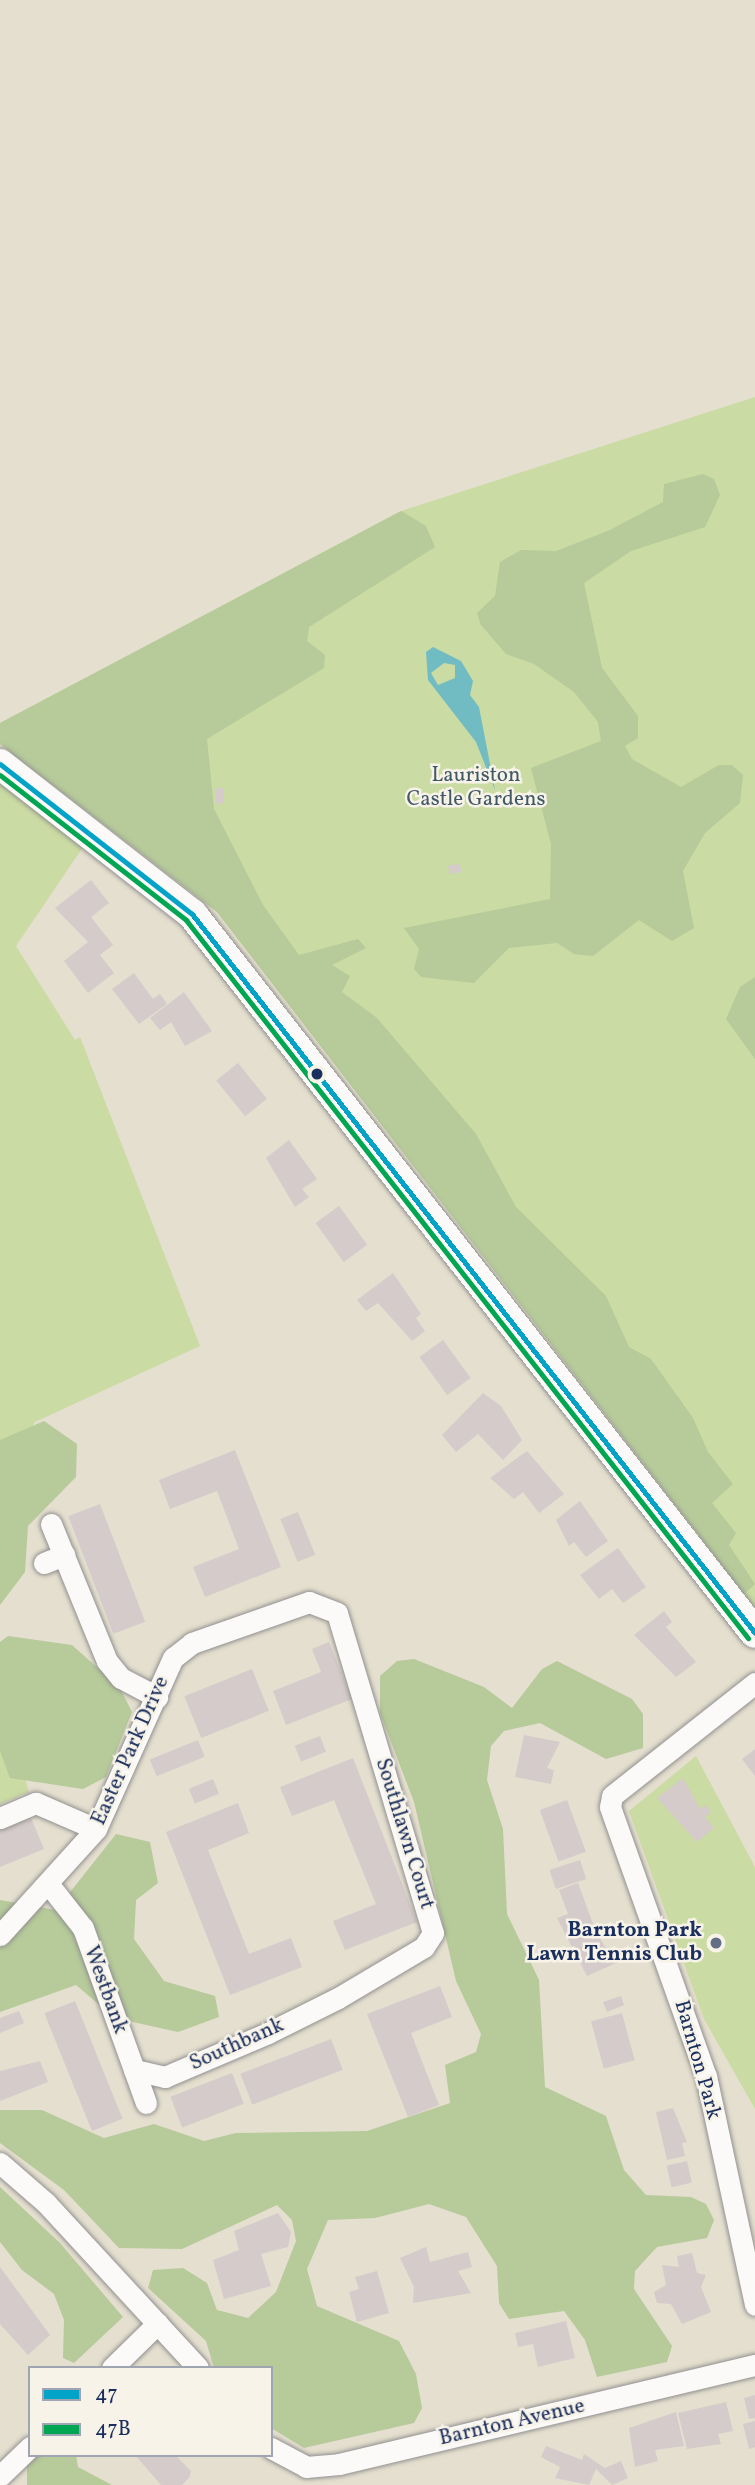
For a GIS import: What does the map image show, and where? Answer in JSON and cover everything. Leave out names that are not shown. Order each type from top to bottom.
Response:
[{"type":"street","points":[[0,764],[192,914],[755,1633]]},
{"type":"street","points":[[51,1524],[54,1559],[107,1661],[121,1678],[157,1697]]},
{"type":"street","name":"Southlawn Court","points":[[173,1658],[192,1643],[309,1602],[324,1603],[337,1614],[433,1933]]},
{"type":"street","name":"Easter Park Drive","points":[[0,1935],[50,1886],[96,1829],[173,1658]]},
{"type":"street","name":"Barnton Park","points":[[755,1683],[612,1796],[610,1807],[706,2076],[755,2305]]},
{"type":"street","points":[[0,1818],[36,1803],[96,1829]]},
{"type":"street","name":"Westbank","points":[[50,1886],[83,1928],[146,2103]]},
{"type":"street","name":"Southbank","points":[[134,2070],[165,2077],[338,1998],[424,1947],[433,1933]]},
{"type":"street","points":[[0,2163],[46,2203],[196,2366]]},
{"type":"street","points":[[114,2366],[158,2323]]},
{"type":"street","name":"Barnton Avenue","points":[[273,2449],[311,2476],[755,2365]]},
{"type":"street","points":[[0,2476],[28,2449]]},
{"type":"green space","name":"Lauriston Castle Gardens","points":[[755,397],[755,1608],[217,912],[0,744],[0,723],[401,511]]},
{"type":"green space","points":[[703,474],[714,479],[720,495],[705,527],[631,551],[584,583],[602,668],[638,716],[638,738],[625,746],[632,759],[681,787],[719,765],[732,765],[743,775],[740,803],[705,833],[683,871],[694,928],[672,941],[639,920],[593,956],[574,954],[557,943],[509,948],[474,983],[421,977],[414,969],[419,949],[404,928],[550,899],[551,844],[531,768],[601,741],[598,722],[574,692],[534,664],[506,654],[481,625],[477,613],[495,596],[500,562],[521,550],[556,551],[610,530],[663,502],[664,484]]},
{"type":"green space","points":[[401,511],[426,526],[435,547],[309,627],[307,641],[325,655],[324,668],[207,739],[214,809],[263,905],[299,955],[358,939],[366,948],[332,965],[350,976],[342,992],[377,1018],[476,1134],[516,1207],[606,1296],[629,1347],[651,1359],[693,1418],[708,1452],[733,1484],[712,1503],[736,1533],[729,1545],[755,1584],[744,1594],[217,912],[0,744],[0,723]]},
{"type":"green space","points":[[0,783],[83,847],[16,946],[75,1040],[80,1037],[200,1346],[35,1422],[0,1479]]},
{"type":"green space","points":[[755,977],[755,1059],[726,1019],[740,987]]},
{"type":"green space","points":[[44,1421],[77,1444],[76,1477],[28,1526],[25,1572],[0,1605],[0,1440]]},
{"type":"green space","points":[[8,1636],[72,1645],[120,1688],[132,1712],[106,1777],[83,1789],[10,1778],[0,1751],[0,1642]]},
{"type":"green space","points":[[414,1659],[484,1687],[512,1708],[542,1669],[557,1661],[632,1699],[643,1714],[643,1748],[606,1759],[540,1723],[504,1731],[491,1746],[487,1780],[503,1829],[507,1914],[539,1980],[545,2087],[606,2116],[624,2170],[646,2195],[691,2197],[706,2204],[714,2220],[707,2238],[657,2247],[635,2271],[634,2289],[672,2346],[667,2362],[597,2377],[585,2340],[564,2311],[509,2319],[499,2303],[497,2266],[466,2217],[429,2204],[375,2218],[328,2220],[307,2269],[317,2306],[399,2341],[416,2374],[422,2408],[414,2423],[304,2448],[273,2429],[273,2366],[213,2366],[206,2341],[148,2288],[153,2270],[183,2268],[207,2283],[217,2310],[248,2318],[276,2292],[296,2241],[292,2220],[277,2205],[182,2249],[119,2248],[64,2190],[0,2143],[0,2110],[42,2110],[104,2138],[154,2124],[204,2141],[236,2133],[367,2131],[450,2103],[445,2065],[476,2052],[481,2034],[456,1981],[414,1802],[380,1713],[380,1676],[397,1661]]},
{"type":"green space","points":[[0,1697],[29,1792],[0,1804]]},
{"type":"green space","name":"Barnton Park Lawn Tennis Club","points":[[696,1756],[755,1867],[755,2109],[704,2019],[629,1811]]},
{"type":"green space","points":[[116,1834],[150,1842],[158,1883],[136,1900],[134,1939],[164,1981],[215,1996],[219,2017],[178,2032],[115,2018],[76,1985],[0,2012],[0,1900],[56,1910]]},
{"type":"green space","points":[[0,2187],[60,2243],[123,2317],[74,2363],[63,2358],[64,2320],[54,2294],[22,2270],[0,2242]]},
{"type":"green space","points":[[33,2457],[76,2457],[78,2467],[112,2485],[27,2485],[27,2465]]},
{"type":"water","points":[[433,647],[461,661],[473,681],[470,695],[479,707],[495,790],[476,742],[428,680],[426,652]],"holes":[[[444,663],[455,665],[455,678],[438,685],[431,673]]]},
{"type":"building","points":[[223,788],[224,803],[216,804],[215,789]]},
{"type":"building","points":[[459,864],[462,872],[450,874],[448,866]]},
{"type":"building","points":[[91,880],[109,903],[91,917],[113,945],[100,955],[114,973],[88,993],[64,961],[88,942],[55,908]]},
{"type":"building","points":[[134,973],[153,999],[160,994],[167,1004],[139,1024],[112,989]]},
{"type":"building","points":[[184,992],[212,1031],[185,1046],[171,1022],[160,1030],[150,1018]]},
{"type":"building","points":[[238,1063],[267,1099],[245,1116],[216,1081]]},
{"type":"building","points":[[289,1140],[317,1179],[302,1189],[309,1197],[295,1207],[266,1158]]},
{"type":"building","points":[[339,1206],[367,1245],[344,1262],[316,1223]]},
{"type":"building","points":[[393,1273],[421,1314],[416,1318],[425,1331],[412,1341],[378,1303],[366,1311],[357,1300]]},
{"type":"building","points":[[443,1340],[471,1378],[447,1395],[420,1357]]},
{"type":"building","points":[[483,1393],[501,1406],[522,1440],[503,1460],[478,1434],[456,1452],[442,1435]]},
{"type":"building","points":[[235,1450],[281,1567],[205,1597],[193,1567],[239,1549],[217,1491],[170,1509],[159,1480]]},
{"type":"building","points":[[527,1451],[564,1494],[539,1513],[523,1492],[514,1499],[490,1478]]},
{"type":"building","points":[[580,1501],[608,1541],[586,1557],[574,1542],[569,1546],[556,1520]]},
{"type":"building","points":[[100,1504],[145,1622],[113,1634],[68,1516]]},
{"type":"building","points":[[298,1512],[315,1555],[298,1562],[280,1519]]},
{"type":"building","points":[[618,1548],[646,1587],[623,1603],[612,1589],[599,1599],[580,1575]]},
{"type":"building","points":[[664,1611],[672,1622],[666,1627],[696,1662],[676,1677],[634,1635]]},
{"type":"building","points":[[329,1642],[352,1699],[286,1725],[273,1691],[321,1672],[312,1649]]},
{"type":"building","points":[[252,1669],[269,1711],[201,1738],[184,1696]]},
{"type":"building","points":[[524,1735],[560,1742],[547,1768],[554,1770],[551,1784],[515,1777]]},
{"type":"building","points":[[320,1736],[326,1752],[301,1762],[295,1746]]},
{"type":"building","points":[[198,1740],[205,1757],[157,1776],[150,1759]]},
{"type":"building","points":[[755,1749],[755,1776],[742,1759]]},
{"type":"building","points":[[353,1758],[417,1922],[345,1950],[333,1921],[376,1904],[334,1800],[292,1816],[280,1787]]},
{"type":"building","points":[[683,1778],[700,1809],[706,1805],[711,1812],[705,1817],[714,1828],[697,1842],[657,1798]]},
{"type":"building","points":[[213,1779],[219,1794],[195,1804],[189,1789]]},
{"type":"building","points":[[567,1800],[586,1852],[559,1862],[540,1810]]},
{"type":"building","points":[[238,1803],[249,1833],[208,1850],[249,1954],[291,1938],[302,1967],[230,1995],[166,1832]]},
{"type":"building","points":[[31,1818],[44,1849],[0,1867],[0,1830]]},
{"type":"building","points":[[580,1860],[586,1879],[556,1889],[550,1870]]},
{"type":"building","points":[[578,1883],[596,1932],[607,1950],[615,1947],[621,1961],[587,1976],[557,1918],[568,1914],[559,1890]]},
{"type":"building","points":[[440,1986],[452,2017],[411,2033],[439,2105],[408,2117],[367,2014]]},
{"type":"building","points":[[621,1996],[624,2005],[607,2012],[603,2002]]},
{"type":"building","points":[[75,2001],[123,2119],[92,2131],[44,2013]]},
{"type":"building","points":[[19,2011],[24,2023],[0,2033],[0,2018]]},
{"type":"building","points":[[622,2013],[635,2060],[604,2069],[591,2021]]},
{"type":"building","points":[[331,2039],[343,2070],[252,2105],[240,2074]]},
{"type":"building","points":[[40,2061],[48,2082],[0,2101],[0,2071]]},
{"type":"building","points":[[232,2073],[244,2104],[182,2127],[170,2097]]},
{"type":"building","points":[[673,2108],[687,2142],[682,2143],[685,2156],[667,2160],[656,2112]]},
{"type":"building","points":[[687,2161],[692,2182],[671,2187],[667,2166]]},
{"type":"building","points":[[278,2213],[291,2232],[288,2247],[261,2254],[271,2286],[224,2299],[213,2260],[239,2250],[234,2231]]},
{"type":"building","points":[[426,2247],[430,2262],[468,2252],[472,2267],[458,2271],[471,2293],[413,2303],[414,2287],[400,2258]]},
{"type":"building","points":[[692,2253],[697,2273],[706,2275],[701,2287],[711,2312],[682,2324],[671,2304],[657,2303],[654,2292],[666,2285],[662,2265],[679,2267],[677,2256]]},
{"type":"building","points":[[0,2267],[50,2335],[28,2355],[0,2324]]},
{"type":"building","points":[[377,2271],[389,2313],[357,2322],[349,2292],[359,2289],[355,2277]]},
{"type":"building","points":[[566,2321],[575,2358],[538,2367],[533,2344],[518,2347],[515,2333]]},
{"type":"building","points":[[755,2395],[755,2418],[749,2419],[744,2398]]},
{"type":"building","points":[[726,2402],[733,2431],[718,2434],[721,2444],[687,2449],[678,2413]]},
{"type":"building","points":[[676,2412],[684,2446],[655,2450],[658,2461],[635,2467],[629,2428]]},
{"type":"building","points":[[755,2421],[755,2447],[749,2449],[743,2424]]},
{"type":"building","points":[[546,2446],[582,2460],[584,2454],[605,2468],[621,2461],[628,2478],[612,2485],[596,2469],[589,2485],[555,2478],[560,2467],[541,2457]]},
{"type":"building","points":[[137,2457],[177,2457],[191,2471],[189,2478],[182,2485],[161,2485]]},
{"type":"transit line","name":"47","points":[[0,764],[192,914],[755,1633]]},
{"type":"transit line","name":"47B","points":[[0,775],[186,920],[748,1638]]},
{"type":"place","name":"Barnton Park Lawn Tennis Club","points":[[716,1943]]}]
